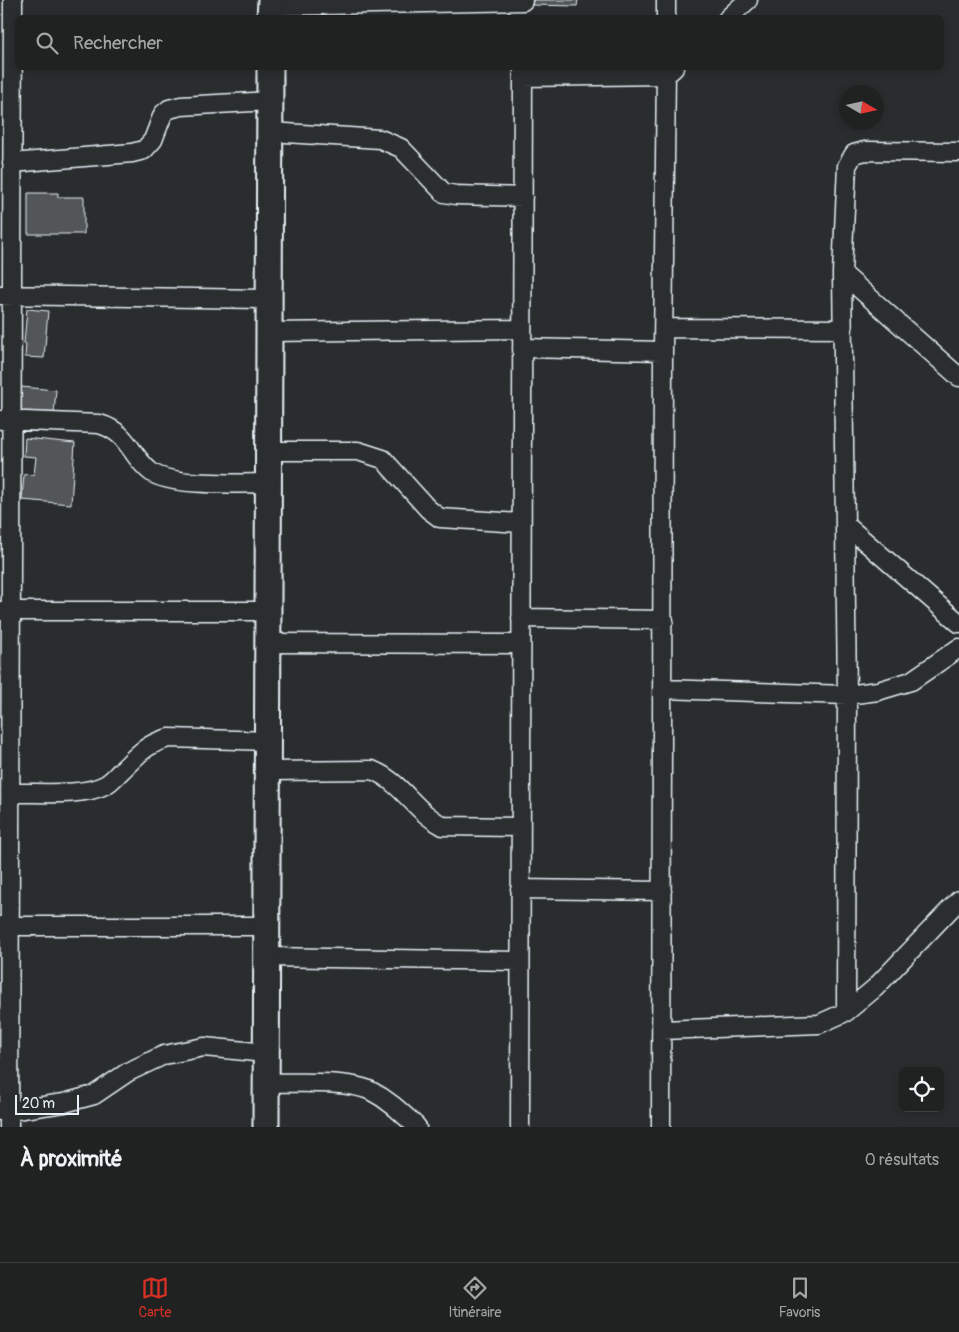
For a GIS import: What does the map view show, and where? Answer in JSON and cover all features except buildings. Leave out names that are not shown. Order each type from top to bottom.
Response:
[{"type":"main road","points":[[266,1127],[270,70]]},
{"type":"street","points":[[13,0],[12,164],[6,295],[5,734],[10,793],[5,926],[6,1116],[94,1095],[128,1072],[164,1055],[204,1047],[266,1053]]},
{"type":"street","points":[[666,0],[666,15]]},
{"type":"street","points":[[731,15],[748,0]]},
{"type":"street","points":[[270,8],[523,6]]},
{"type":"street","points":[[520,1127],[523,72],[669,70],[663,351],[664,620],[661,1127]]},
{"type":"street","points":[[12,164],[132,153],[144,150],[149,145],[153,140],[163,114],[169,109],[181,106],[270,101]]},
{"type":"street","points":[[270,132],[380,139],[401,148],[444,193],[523,197]]},
{"type":"street","points":[[846,1012],[848,695],[842,273],[847,166],[854,154],[865,151],[959,152]]},
{"type":"street","points":[[842,273],[959,376]]},
{"type":"street","points":[[6,295],[269,299]]},
{"type":"street","points":[[664,328],[844,329]]},
{"type":"street","points":[[269,332],[522,329]]},
{"type":"street","points":[[522,348],[663,351]]},
{"type":"street","points":[[6,420],[99,424],[112,428],[151,472],[162,478],[181,482],[268,484]]},
{"type":"street","points":[[268,451],[358,451],[371,454],[382,459],[428,509],[440,518],[521,523]]},
{"type":"street","points":[[846,525],[959,623]]},
{"type":"street","points":[[5,611],[268,611]]},
{"type":"street","points":[[521,618],[664,620]]},
{"type":"street","points":[[268,643],[521,644]]},
{"type":"street","points":[[663,689],[848,695],[878,691],[911,681],[959,648]]},
{"type":"street","points":[[10,793],[95,790],[108,784],[149,745],[155,741],[169,738],[268,741]]},
{"type":"street","points":[[267,771],[372,770],[384,775],[393,782],[431,820],[443,826],[520,827]]},
{"type":"street","points":[[520,889],[662,892]]},
{"type":"street","points":[[662,1030],[819,1024],[846,1012],[875,988],[959,900]]},
{"type":"street","points":[[5,926],[266,926]]},
{"type":"street","points":[[266,957],[520,961]]},
{"type":"street","points":[[266,1083],[339,1084],[369,1090],[395,1106],[417,1127]]},
{"type":"shaded area","points":[[0,756],[2,758],[2,833],[0,898]]}]
